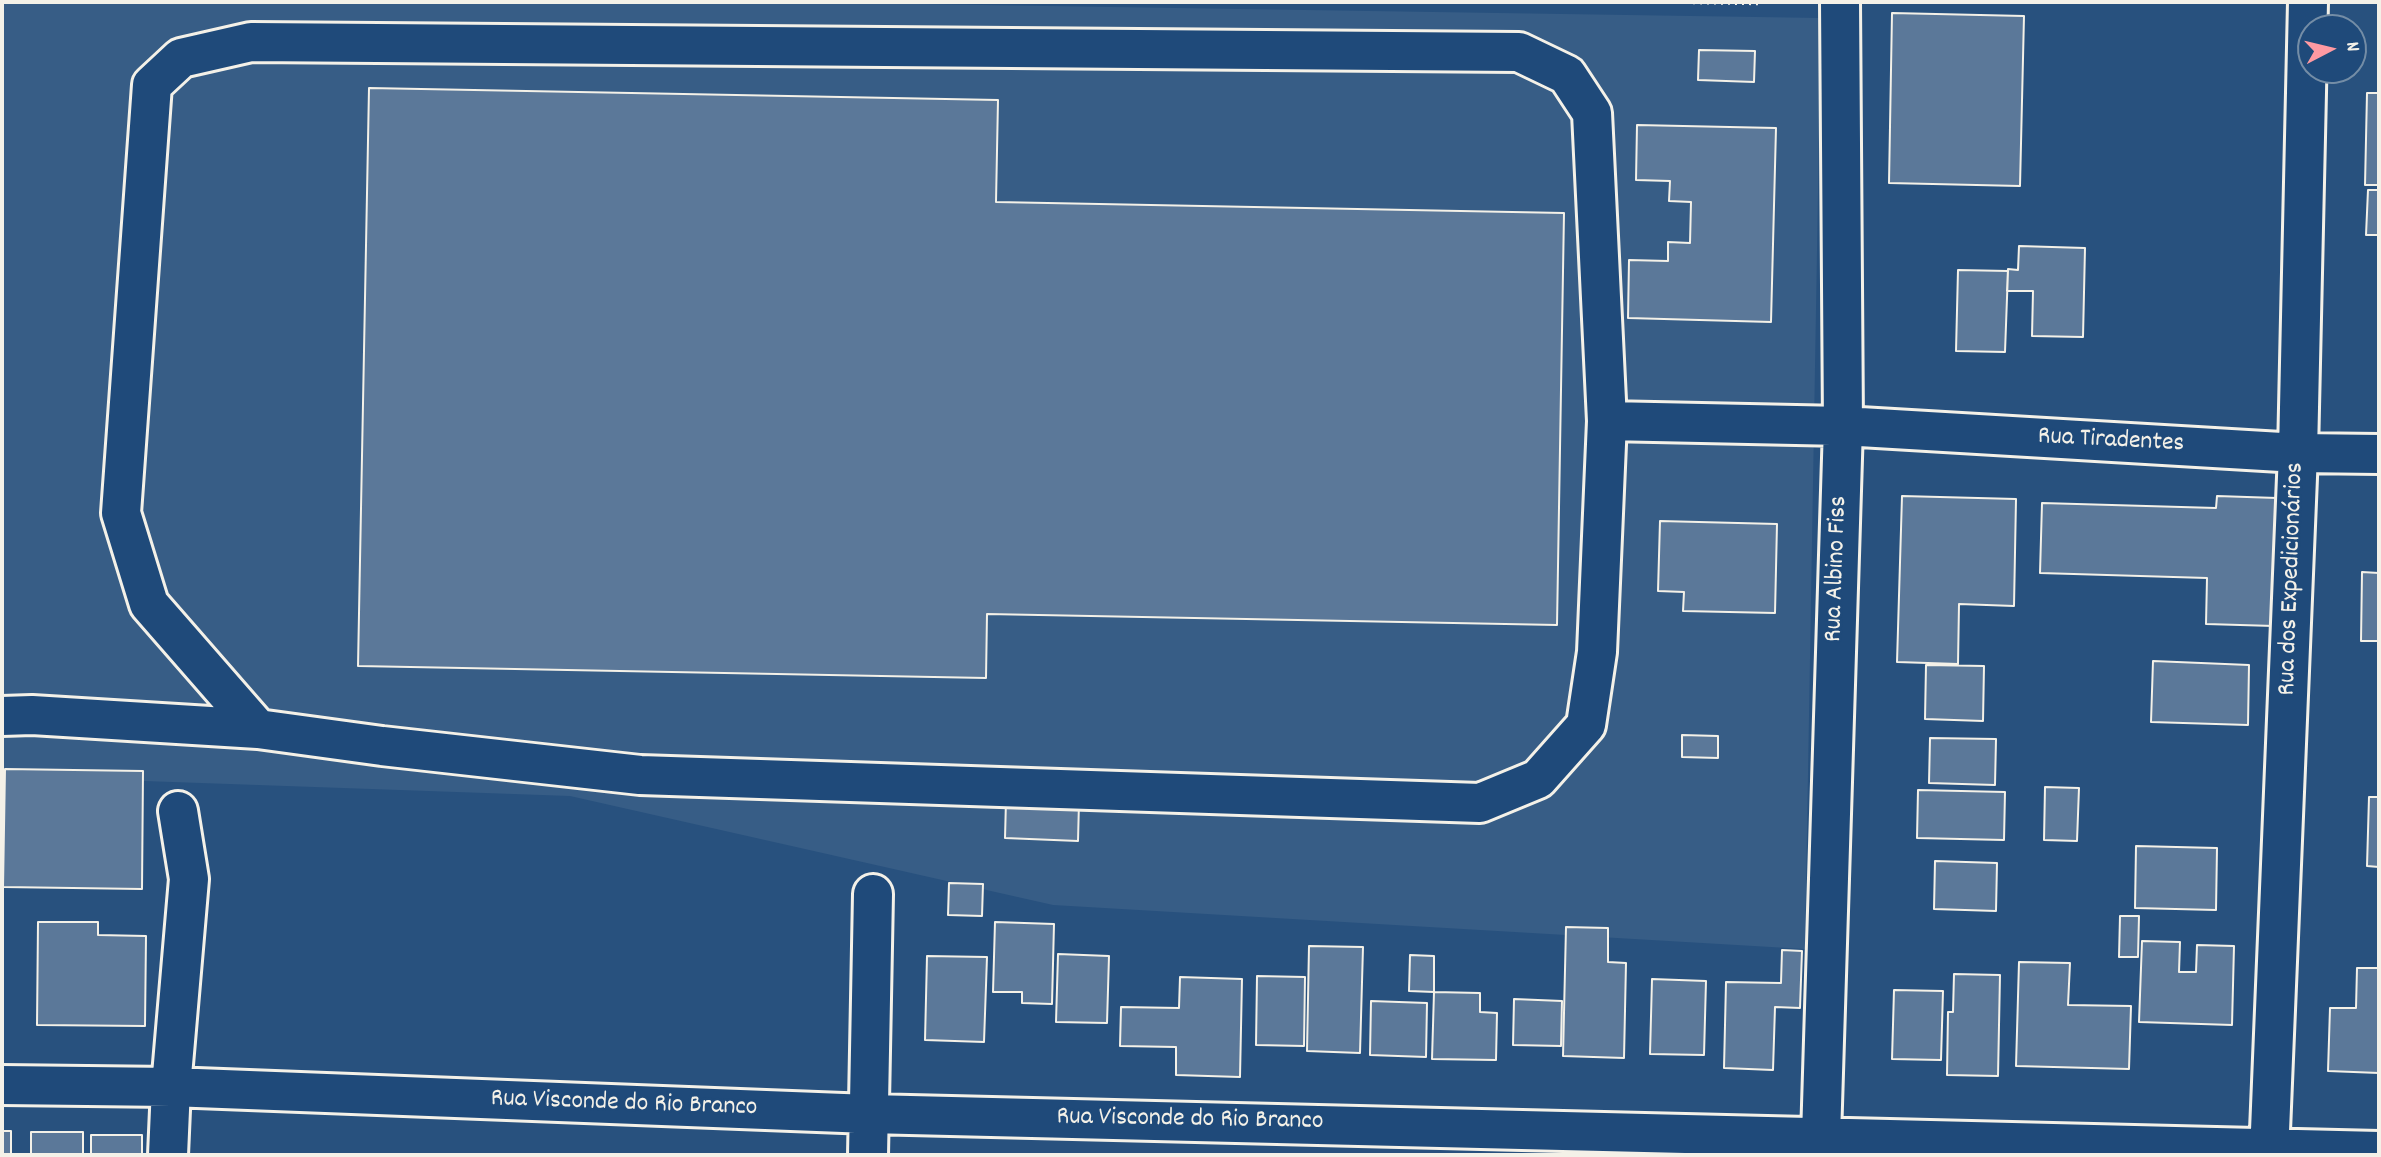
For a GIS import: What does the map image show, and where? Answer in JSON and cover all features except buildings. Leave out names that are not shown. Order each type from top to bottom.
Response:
[{"type":"street","name":"Rua Albino Fiss","points":[[1821,1137],[1843,426],[1840,2]]},
{"type":"street","name":"Rua dos Expedicionários","points":[[2269,1151],[2298,453],[2308,2]]},
{"type":"street","points":[[2,716],[32,715],[258,729],[640,775],[1480,803],[1538,779],[1586,725],[1597,652],[1607,421],[1592,113],[1567,75],[1519,52],[251,41],[181,58],[152,85],[121,513],[149,604],[258,729]]},
{"type":"street","name":"Rua Tiradentes","points":[[1607,421],[1843,426],[2298,453],[2379,454]]},
{"type":"street","points":[[168,1155],[171,1087],[189,879],[178,811]]},
{"type":"street","points":[[868,1155],[873,894]]},
{"type":"street","name":"Rua Visconde do Rio Branco","points":[[2,1085],[171,1087],[1578,1143],[1821,1137],[2269,1151],[2379,1151]]},
{"type":"path","points":[[1693,2],[1759,3]]},
{"type":"shaded area","points":[[2,2],[790,2],[1821,18],[1805,949],[1053,905],[570,796],[2,776]]}]
